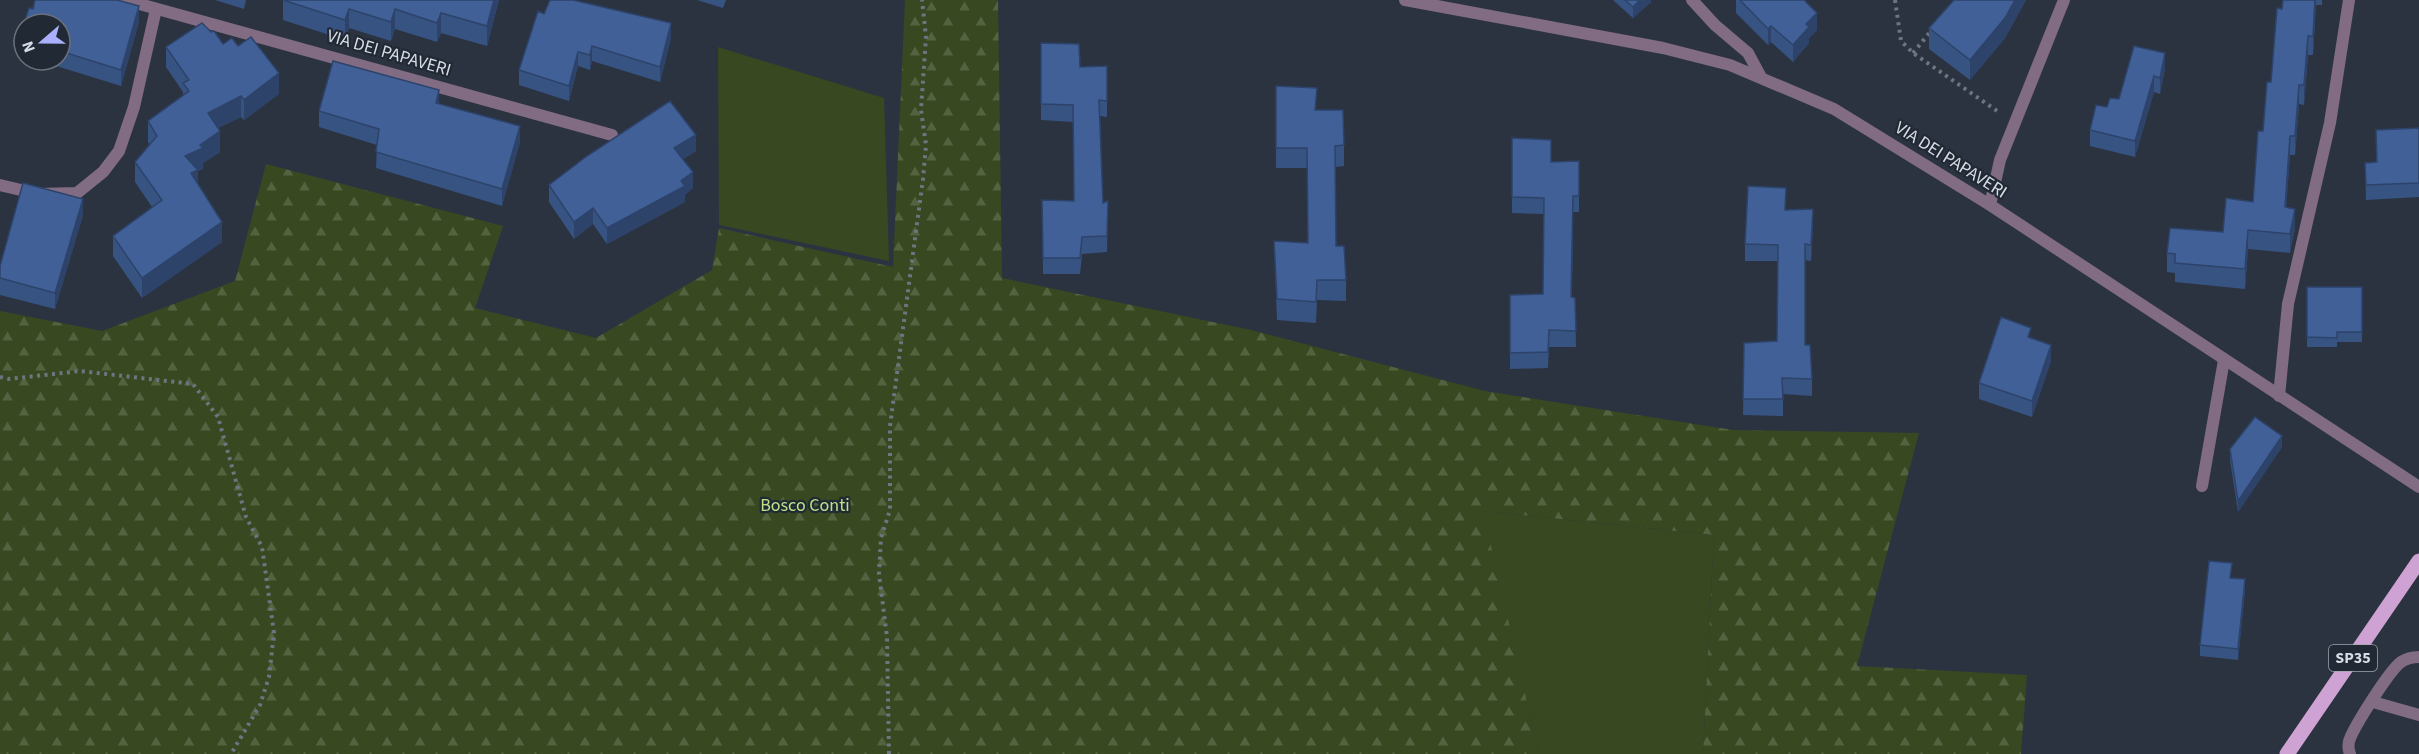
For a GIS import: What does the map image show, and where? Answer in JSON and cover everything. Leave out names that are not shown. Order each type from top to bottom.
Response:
[{"type":"main road","name":"SP35","points":[[2287,754],[2419,561]]},
{"type":"street","name":"VIA DEI PAPAVERI","points":[[125,0],[320,52],[612,135]]},
{"type":"street","name":"VIA DEI PAPAVERI","points":[[1405,0],[1663,48],[1761,77],[1834,110],[1990,206],[2419,488]]},
{"type":"street","points":[[1692,0],[1715,25],[1748,53],[1761,77]]},
{"type":"street","points":[[1990,206],[2000,160],[2064,0]]},
{"type":"street","points":[[2279,396],[2288,304],[2330,123],[2349,0]]},
{"type":"street","points":[[0,185],[38,194],[77,193],[103,172],[119,151],[134,107],[156,9]]},
{"type":"street","points":[[2202,486],[2224,360]]},
{"type":"street","points":[[2350,754],[2348,751],[2349,738],[2400,663],[2411,657],[2419,657]]},
{"type":"street","points":[[2373,702],[2419,715]]},
{"type":"path","points":[[890,754],[887,637],[879,574],[881,538],[890,510],[890,426],[926,145],[921,110],[926,37],[922,0]]},
{"type":"path","points":[[1895,0],[1901,41],[1913,53],[2015,123]]},
{"type":"path","points":[[1913,53],[1933,28]]},
{"type":"path","points":[[0,377],[9,379],[80,371],[193,384],[218,417],[246,517],[262,547],[274,633],[269,677],[260,705],[231,754]]},
{"type":"green space","name":"Bosco Conti","points":[[905,0],[998,0],[1002,278],[1251,330],[1485,391],[1733,430],[1919,433],[1857,666],[2027,675],[2021,754],[1703,754],[1714,535],[1483,511],[1539,754],[0,754],[0,311],[102,331],[235,281],[266,164],[503,226],[475,308],[596,338],[712,270],[719,228],[893,267]]},
{"type":"green space","points":[[718,47],[884,98],[889,261],[719,225]]},
{"type":"green space","points":[[1482,511],[1714,535],[1703,754],[1539,754]]},
{"type":"building","points":[[35,0],[117,0],[139,6],[121,70],[72,55],[72,12],[28,12],[29,8],[33,9]]},
{"type":"building","points":[[283,0],[494,0],[487,26],[441,13],[437,23],[395,9],[391,22],[349,9],[345,20]]},
{"type":"building","points":[[550,0],[573,0],[671,23],[660,67],[592,46],[590,55],[578,52],[569,86],[519,70],[538,11],[544,14]]},
{"type":"building","points":[[1625,0],[1640,0],[1633,7]]},
{"type":"building","points":[[1740,0],[1804,0],[1817,13],[1806,24],[1809,27],[1793,45],[1771,26],[1768,29]]},
{"type":"building","points":[[1954,0],[2015,0],[2005,18],[1970,60],[1929,28]]},
{"type":"building","points":[[2283,0],[2315,0],[2313,36],[2308,36],[2304,85],[2299,85],[2295,136],[2290,136],[2285,207],[2295,209],[2290,234],[2248,230],[2245,269],[2175,263],[2175,254],[2167,253],[2170,228],[2223,232],[2226,198],[2253,202],[2258,131],[2263,131],[2267,82],[2271,82],[2277,8],[2282,9]]},
{"type":"building","points":[[202,23],[211,32],[214,31],[223,44],[232,38],[238,46],[251,37],[279,73],[244,100],[241,96],[208,113],[220,131],[200,145],[203,148],[185,156],[198,170],[191,173],[222,222],[142,278],[113,236],[162,200],[135,162],[157,136],[148,121],[189,91],[183,83],[189,80],[166,47]]},
{"type":"building","points":[[1041,43],[1079,44],[1080,67],[1107,66],[1107,101],[1099,100],[1103,203],[1108,201],[1107,236],[1082,237],[1080,258],[1043,258],[1042,200],[1074,201],[1073,105],[1041,104]]},
{"type":"building","points":[[2134,46],[2165,53],[2160,78],[2154,76],[2135,141],[2090,130],[2096,105],[2107,107],[2110,98],[2119,99]]},
{"type":"building","points":[[333,61],[439,90],[436,103],[520,126],[502,189],[376,152],[379,129],[319,111]]},
{"type":"building","points":[[1276,86],[1317,88],[1315,110],[1343,110],[1344,145],[1335,146],[1336,246],[1344,246],[1346,280],[1317,280],[1316,302],[1277,299],[1274,241],[1308,243],[1307,148],[1276,148]]},
{"type":"building","points":[[670,101],[696,135],[674,148],[693,172],[681,181],[685,186],[607,228],[593,208],[574,222],[549,185],[587,156]]},
{"type":"building","points":[[2419,128],[2419,183],[2366,185],[2365,163],[2377,162],[2376,130]]},
{"type":"building","points":[[1512,138],[1551,140],[1551,162],[1579,161],[1579,196],[1573,196],[1571,297],[1575,298],[1576,331],[1549,330],[1548,352],[1510,353],[1510,295],[1543,294],[1544,198],[1512,197]]},
{"type":"building","points":[[23,183],[83,199],[55,293],[0,278],[0,266]]},
{"type":"building","points":[[1748,186],[1786,188],[1785,210],[1813,209],[1811,245],[1805,244],[1805,345],[1810,345],[1812,379],[1782,378],[1783,399],[1743,399],[1744,343],[1777,341],[1778,245],[1745,244]]},
{"type":"building","points":[[2307,287],[2362,287],[2362,332],[2337,332],[2337,338],[2307,337]]},
{"type":"building","points":[[2001,317],[2031,328],[2028,337],[2051,345],[2032,401],[1979,383]]},
{"type":"building","points":[[2255,417],[2282,436],[2238,501],[2230,449]]},
{"type":"building","points":[[2209,561],[2232,563],[2230,578],[2245,579],[2238,649],[2200,645]]}]
